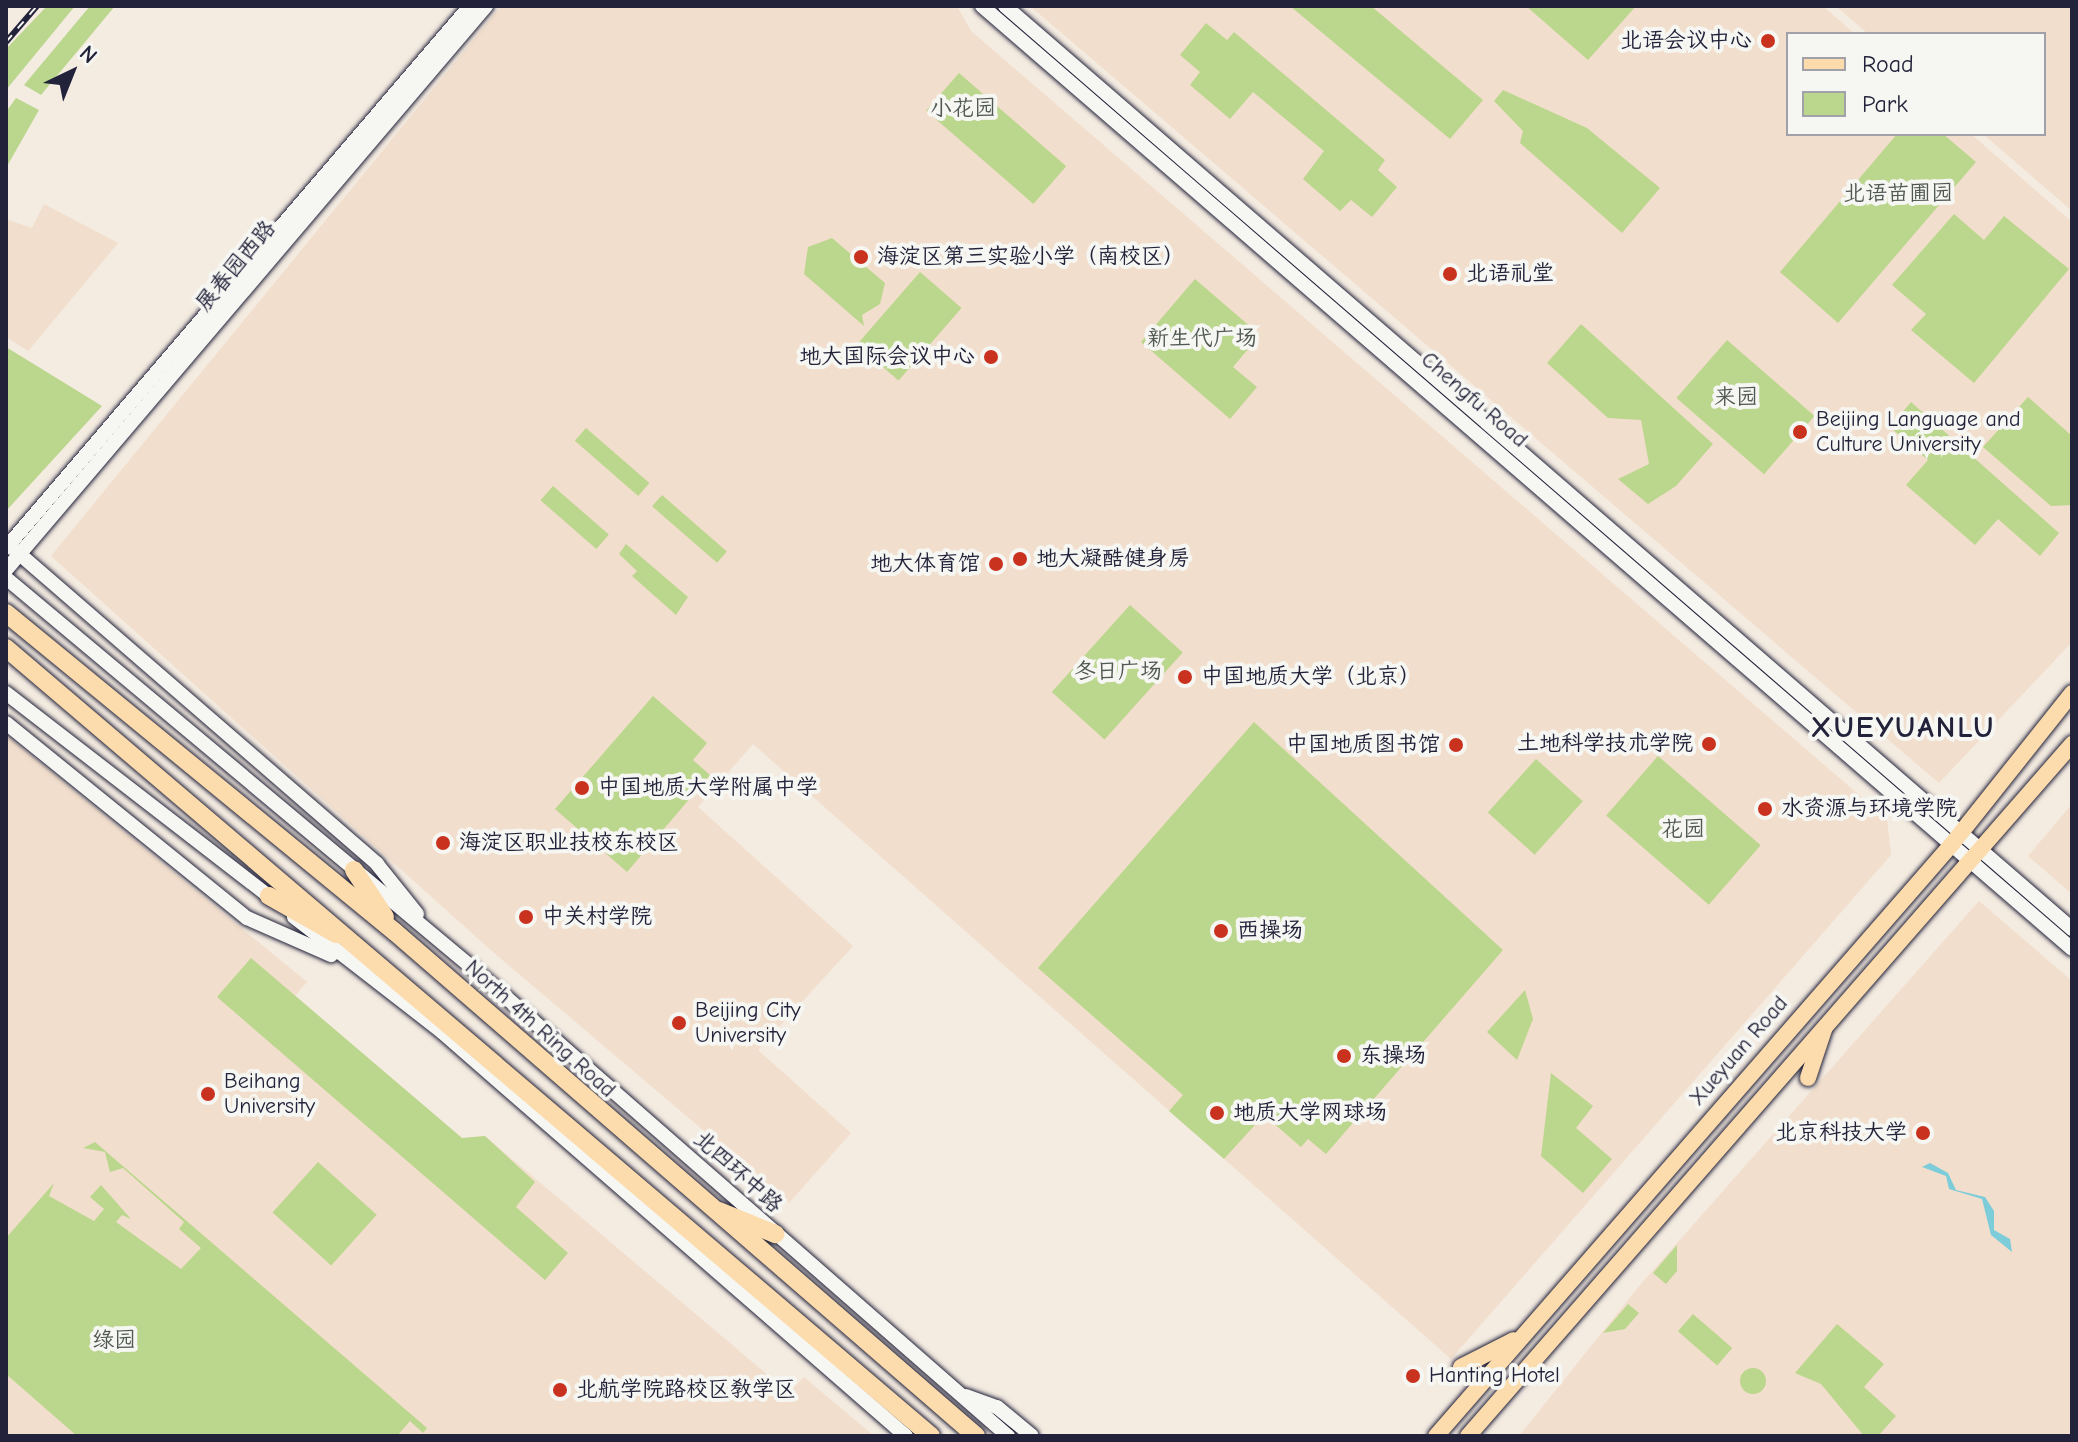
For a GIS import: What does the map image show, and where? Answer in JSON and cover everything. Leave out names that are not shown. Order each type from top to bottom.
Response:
[{"type":"highway","name":"North 4th Ring Road","points":[[6,613],[395,932],[701,1203],[976,1436]]},
{"type":"highway","points":[[6,648],[375,956],[683,1229],[931,1436]]},
{"type":"highway","points":[[354,870],[395,932]]},
{"type":"highway","points":[[269,896],[375,956]]},
{"type":"highway","points":[[701,1203],[775,1234]]},
{"type":"highway","points":[[683,1229],[758,1304]]},
{"type":"main road","name":"展春园西路","points":[[9,560],[470,6]]},
{"type":"main road","name":"展春园西路","points":[[9,560],[486,6]]},
{"type":"main road","name":"Chengfu Road","points":[[982,6],[1935,829],[1957,838]]},
{"type":"main road","name":"Chengfu Road","points":[[1005,6],[1945,817],[1957,838]]},
{"type":"main road","points":[[9,560],[354,870],[440,940]]},
{"type":"main road","points":[[9,560],[377,864],[440,940]]},
{"type":"main road","points":[[6,693],[269,896],[349,963],[419,1013],[758,1304],[906,1436]]},
{"type":"main road","name":"Xueyuan Road","points":[[1436,1436],[1957,838],[2072,693]]},
{"type":"main road","points":[[6,723],[247,918],[349,963]]},
{"type":"main road","points":[[1468,1436],[2072,744]]},
{"type":"main road","points":[[1957,838],[2072,949]]},
{"type":"main road","points":[[1976,855],[2072,929]]},
{"type":"main road","name":"北四环中路","points":[[440,940],[1008,1436]]},
{"type":"main road","points":[[1808,1078],[1826,1023]]},
{"type":"main road","points":[[1461,1367],[1522,1336]]},
{"type":"main road","points":[[958,1393],[997,1407],[1032,1436]]},
{"type":"main road","points":[[1481,1436],[1501,1399]]},
{"type":"shaded area","name":"中国地质大学（北京）","points":[[501,6],[957,6],[971,31],[1887,819],[1891,855],[1451,1359],[753,744],[698,807],[853,946],[758,1050],[851,1133],[789,1203],[493,952],[51,556]]},
{"type":"shaded area","name":"Beijing Language and Culture University","points":[[1030,6],[1823,6],[1853,32],[1786,32],[1786,136],[1973,136],[2072,222],[2072,642],[1939,783]]},
{"type":"shaded area","points":[[1836,6],[2072,6],[2072,211],[1985,136],[2046,136],[2046,32],[1866,32]]},
{"type":"shaded area","points":[[44,204],[118,243],[28,351],[6,337],[6,219],[32,228]]},
{"type":"shaded area","name":"Beihang University","points":[[6,735],[307,982],[295,996],[462,1138],[485,1136],[789,1393],[804,1377],[874,1436],[6,1436]]},
{"type":"shaded area","points":[[2072,804],[2072,894],[2028,856]]},
{"type":"shaded area","name":"北京科技大学","points":[[1979,901],[2072,981],[2072,1436],[1519,1436],[1640,1285]]},
{"type":"green space","points":[[47,6],[75,6],[6,90],[6,49]]},
{"type":"green space","points":[[90,6],[115,6],[41,95],[24,85]]},
{"type":"green space","points":[[1290,6],[1371,6],[1483,100],[1450,139]]},
{"type":"green space","points":[[1526,6],[1636,6],[1588,60]]},
{"type":"green space","points":[[1206,23],[1227,40],[1234,32],[1385,160],[1378,170],[1397,187],[1372,217],[1351,200],[1340,211],[1303,179],[1324,151],[1253,92],[1230,119],[1190,85],[1200,72],[1180,55]]},
{"type":"green space","name":"小花园","points":[[959,73],[1066,166],[1033,204],[926,111]]},
{"type":"green space","points":[[1503,90],[1587,128],[1660,188],[1622,233],[1520,143],[1523,131],[1494,101]]},
{"type":"green space","points":[[16,98],[39,110],[6,168],[6,112]]},
{"type":"green space","name":"北语苗圃园","points":[[1895,136],[1945,136],[1976,162],[1838,323],[1780,272]]},
{"type":"green space","points":[[1954,214],[1984,240],[2004,216],[2069,269],[1974,383],[1911,330],[1926,314],[1892,285]]},
{"type":"green space","points":[[832,238],[885,283],[880,304],[862,315],[864,326],[804,274],[808,247]]},
{"type":"green space","points":[[920,272],[962,308],[899,381],[857,344]]},
{"type":"green space","name":"新生代广场","points":[[1195,279],[1260,335],[1233,367],[1257,387],[1230,419],[1141,342]]},
{"type":"green space","points":[[1581,324],[1713,444],[1676,486],[1648,504],[1618,479],[1649,464],[1641,420],[1608,418],[1547,363]]},
{"type":"green space","name":"来园","points":[[1727,340],[1815,416],[1764,474],[1676,398]]},
{"type":"green space","points":[[6,347],[102,406],[6,511]]},
{"type":"green space","points":[[2028,397],[2072,436],[2072,505],[2051,506],[1983,447]]},
{"type":"green space","points":[[1911,402],[2059,533],[2040,556],[1998,519],[1975,545],[1906,485],[1928,460],[1890,427]]},
{"type":"green space","points":[[586,428],[649,483],[638,496],[575,441]]},
{"type":"green space","points":[[553,486],[609,535],[596,549],[541,500]]},
{"type":"green space","points":[[662,495],[727,551],[717,563],[652,506]]},
{"type":"green space","points":[[626,544],[688,597],[676,615],[632,576],[637,571],[619,554]]},
{"type":"green space","name":"冬日广场","points":[[1130,605],[1183,653],[1104,739],[1052,692]]},
{"type":"green space","points":[[653,696],[707,743],[693,760],[710,775],[627,872],[555,809]]},
{"type":"green space","points":[[1254,722],[1503,950],[1326,1154],[1308,1139],[1301,1147],[1264,1115],[1224,1159],[1169,1111],[1183,1095],[1038,968]]},
{"type":"green space","name":"花园","points":[[1658,756],[1761,845],[1709,905],[1606,816]]},
{"type":"green space","points":[[1536,759],[1583,801],[1535,855],[1488,813]]},
{"type":"green space","points":[[251,958],[462,1138],[485,1136],[535,1182],[516,1207],[568,1253],[545,1280],[217,997]]},
{"type":"green space","points":[[1525,990],[1533,1019],[1517,1060],[1487,1032]]},
{"type":"green space","points":[[1551,1073],[1593,1106],[1576,1128],[1612,1159],[1583,1193],[1541,1156]]},
{"type":"green space","name":"绿园","points":[[95,1142],[427,1428],[423,1433],[410,1421],[397,1436],[77,1436],[6,1374],[6,1238],[54,1183],[49,1196],[94,1221],[104,1209],[90,1197],[101,1185],[131,1219],[122,1215],[116,1222],[181,1269],[201,1248],[179,1229],[184,1222],[123,1168],[110,1172],[105,1152],[83,1148]]},
{"type":"green space","points":[[318,1162],[377,1215],[331,1265],[272,1213]]},
{"type":"green space","points":[[1677,1245],[1677,1271],[1666,1284],[1653,1273]]},
{"type":"green space","points":[[1628,1304],[1639,1313],[1625,1329],[1603,1333]]},
{"type":"green space","points":[[1693,1314],[1732,1348],[1717,1365],[1678,1331]]},
{"type":"green space","points":[[1837,1324],[1884,1364],[1864,1387],[1896,1416],[1878,1436],[1864,1436],[1821,1384],[1795,1373]]},
{"type":"green space","points":[[1753,1368],[1762,1372],[1766,1381],[1762,1390],[1753,1394],[1744,1390],[1740,1381],[1744,1372]]},
{"type":"water","points":[[1930,1163],[1948,1173],[1956,1190],[1985,1197],[1994,1211],[1994,1230],[2010,1239],[2012,1252],[1991,1235],[1982,1199],[1949,1189],[1946,1176],[1922,1167]]},
{"type":"railway","points":[[6,42],[37,6]]},
{"type":"place","name":"北语会议中心","points":[[1768,41]]},
{"type":"place","name":"海淀区第三实验小学（南校区）","points":[[861,257]]},
{"type":"place","name":"北语礼堂","points":[[1450,274]]},
{"type":"place","name":"地大国际会议中心","points":[[991,357]]},
{"type":"place","name":"Beijing Language and Culture University","points":[[1800,432]]},
{"type":"place","name":"地大凝酷健身房","points":[[1020,559]]},
{"type":"place","name":"地大体育馆","points":[[996,564]]},
{"type":"place","name":"中国地质大学（北京）","points":[[1185,677]]},
{"type":"place","name":"土地科学技术学院","points":[[1709,744]]},
{"type":"place","name":"中国地质图书馆","points":[[1456,745]]},
{"type":"place","name":"中国地质大学附属中学","points":[[582,788]]},
{"type":"place","name":"水资源与环境学院","points":[[1765,809]]},
{"type":"place","name":"海淀区职业技校东校区","points":[[443,843]]},
{"type":"place","name":"中关村学院","points":[[526,917]]},
{"type":"place","name":"西操场","points":[[1221,931]]},
{"type":"place","name":"Beijing City University","points":[[679,1023]]},
{"type":"place","name":"东操场","points":[[1344,1056]]},
{"type":"place","name":"Beihang University","points":[[208,1094]]},
{"type":"place","name":"地质大学网球场","points":[[1217,1113]]},
{"type":"place","name":"北京科技大学","points":[[1923,1133]]},
{"type":"place","name":"Hanting Hotel","points":[[1413,1376]]},
{"type":"place","name":"北航学院路校区教学区","points":[[560,1390]]},
{"type":"district","name":"XUEYUANLU","points":[[1903,728]]}]
